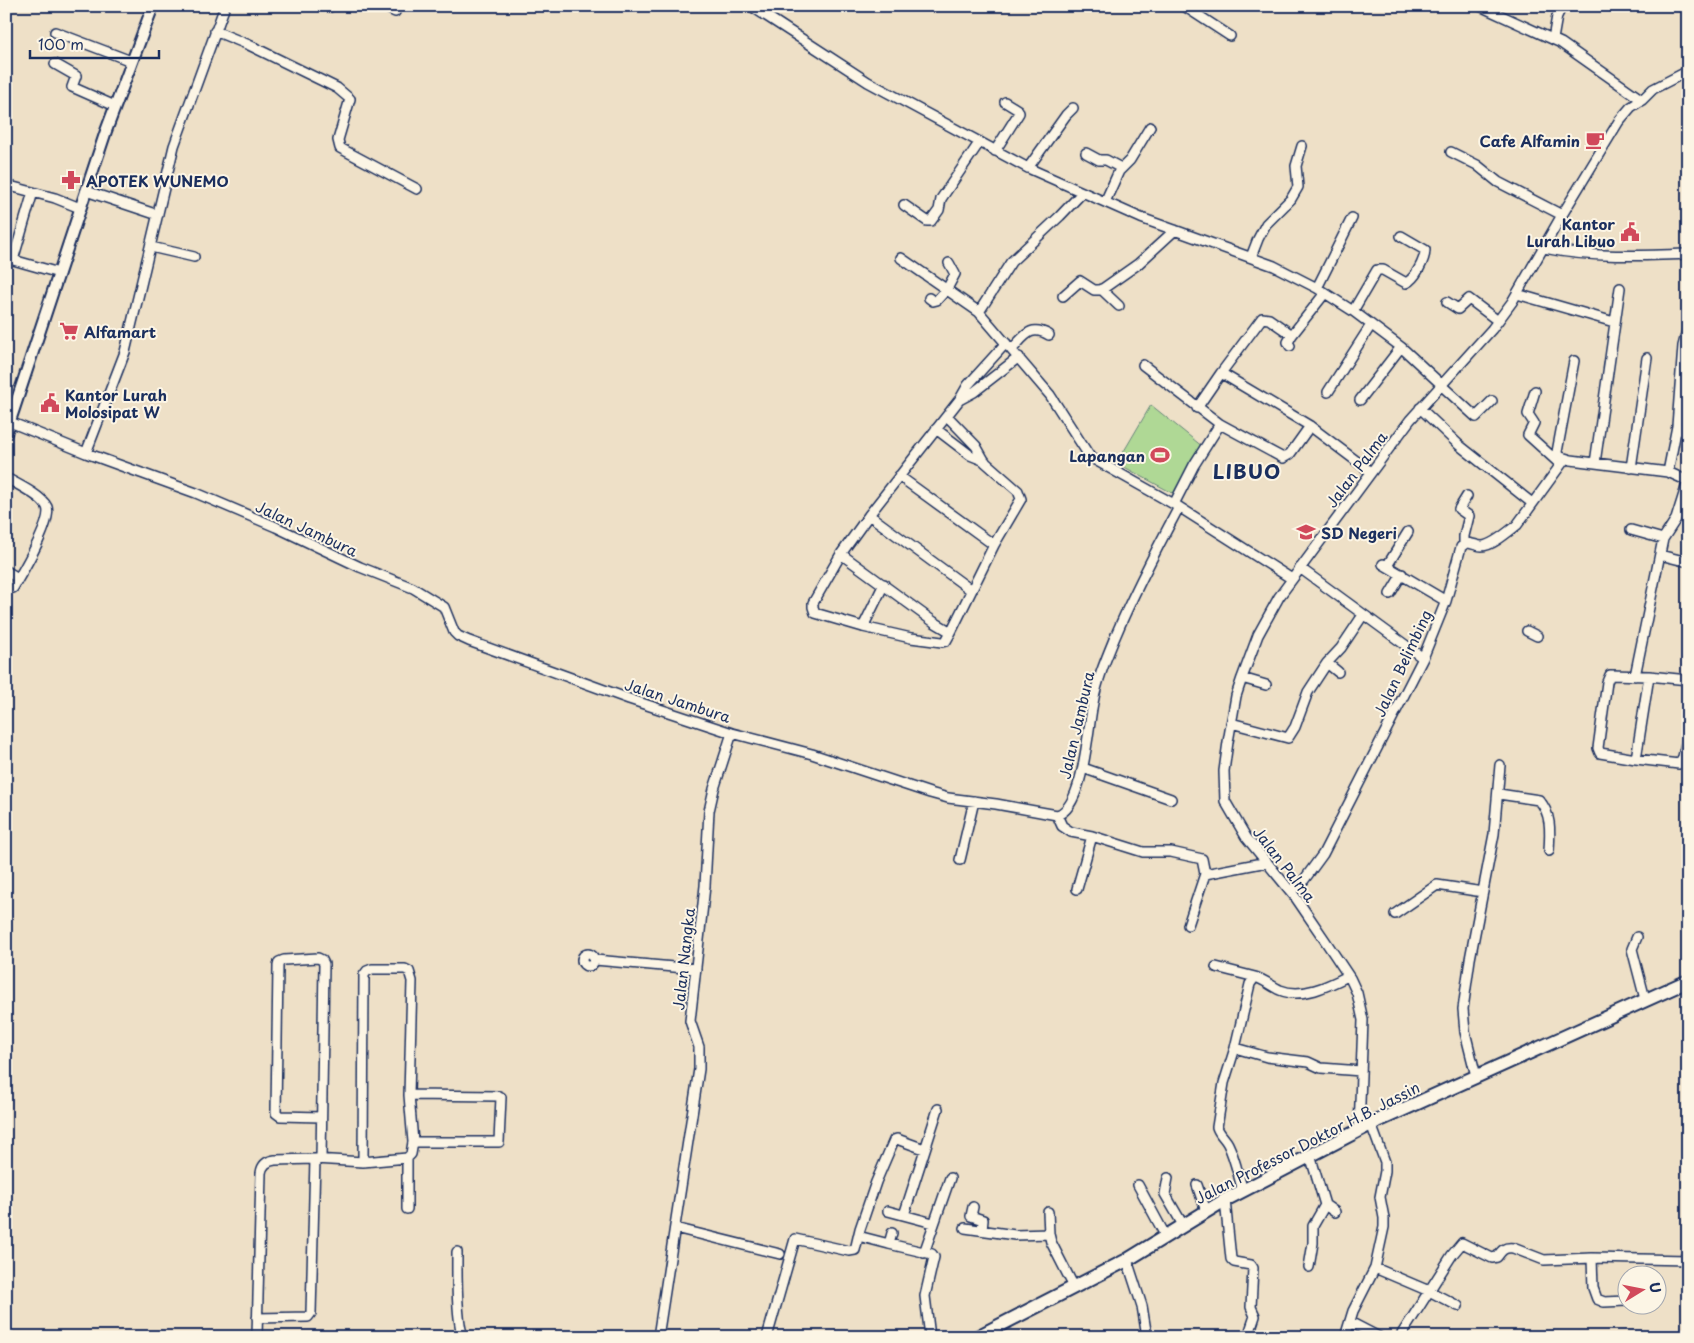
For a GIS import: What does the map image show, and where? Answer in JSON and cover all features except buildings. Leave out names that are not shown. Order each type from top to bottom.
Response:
[{"type":"highway","name":"Jalan Professor Doktor H.B. Jassin","points":[[977,1337],[1127,1260],[1225,1200],[1359,1130],[1688,981]]},
{"type":"main road","points":[[6,433],[115,106],[153,6]]},
{"type":"street","points":[[86,453],[125,352],[174,146],[224,6]]},
{"type":"street","points":[[383,6],[395,12]]},
{"type":"street","points":[[750,6],[868,82],[1028,168],[1082,193],[1175,230],[1274,266],[1321,290],[1353,310],[1400,347],[1476,418],[1492,400]]},
{"type":"street","points":[[764,15],[769,6]]},
{"type":"street","points":[[1184,6],[1230,36]]},
{"type":"street","points":[[1480,6],[1553,39],[1642,100]]},
{"type":"street","points":[[1553,39],[1557,16],[1562,6]]},
{"type":"street","points":[[215,30],[344,93],[350,99],[338,140],[340,148],[417,189]]},
{"type":"street","points":[[55,32],[131,61]]},
{"type":"street","points":[[55,64],[76,76],[72,87],[115,106]]},
{"type":"street","name":"Jalan Palma","points":[[1359,1130],[1363,1020],[1357,993],[1348,976],[1291,892],[1246,837],[1225,801],[1224,771],[1231,723],[1242,678],[1258,635],[1279,597],[1420,408],[1498,321],[1517,294],[1618,121],[1631,106],[1642,100],[1653,89],[1688,71]]},
{"type":"street","points":[[995,151],[1019,113],[1018,110],[1006,102]]},
{"type":"street","points":[[1028,168],[1073,108]]},
{"type":"street","points":[[1105,202],[1121,168],[1130,160],[1150,127]]},
{"type":"street","points":[[904,205],[927,221],[931,221],[939,210],[941,199],[979,143]]},
{"type":"street","points":[[1251,257],[1266,224],[1291,199],[1298,187],[1296,166],[1302,146]]},
{"type":"street","points":[[1451,152],[1477,165],[1498,182],[1562,215]]},
{"type":"street","points":[[1086,153],[1098,160],[1106,160],[1121,168]]},
{"type":"street","points":[[6,184],[55,198],[80,208]]},
{"type":"street","points":[[86,191],[158,215]]},
{"type":"street","points":[[33,192],[13,260],[59,273]]},
{"type":"street","points":[[979,312],[1011,262],[1082,193]]},
{"type":"street","points":[[1290,346],[1288,342],[1321,290],[1352,218]]},
{"type":"street","points":[[1063,296],[1080,281],[1098,291],[1138,264],[1175,230]]},
{"type":"street","points":[[1353,310],[1377,270],[1383,270],[1406,283],[1410,280],[1422,260],[1425,250],[1401,236]]},
{"type":"street","points":[[151,247],[194,257]]},
{"type":"street","points":[[1544,248],[1585,254],[1621,256],[1688,254]]},
{"type":"street","points":[[902,258],[979,312],[1050,395],[1090,457],[1176,505],[1292,579]]},
{"type":"street","points":[[929,298],[933,301],[937,300],[954,274],[949,263]]},
{"type":"street","points":[[1595,464],[1620,288]]},
{"type":"street","points":[[1101,289],[1118,306]]},
{"type":"street","points":[[1517,294],[1614,322]]},
{"type":"street","points":[[1447,302],[1458,309],[1469,299],[1498,321]]},
{"type":"street","points":[[1197,408],[1220,373],[1262,318],[1269,319],[1292,335]]},
{"type":"street","points":[[1328,392],[1371,325]]},
{"type":"street","points":[[1668,472],[1677,426],[1683,346],[1688,327]]},
{"type":"street","points":[[936,429],[970,455],[985,462],[1018,491],[1020,499],[994,545],[946,641],[911,638],[818,615],[813,610],[813,603],[841,554],[869,515],[946,416],[960,399],[968,385],[1009,346],[1028,333],[1038,330],[1049,335]]},
{"type":"street","points":[[1360,400],[1400,347]]},
{"type":"street","points":[[960,399],[974,392],[1019,357]]},
{"type":"street","points":[[1631,468],[1647,358]]},
{"type":"street","points":[[1563,462],[1557,452],[1574,361]]},
{"type":"street","points":[[1143,365],[1220,424],[1283,458],[1290,454],[1310,426]]},
{"type":"street","points":[[1220,373],[1310,426],[1371,472]]},
{"type":"street","points":[[1535,390],[1528,414],[1534,423],[1528,435],[1563,462],[1668,472],[1688,481],[1676,519],[1663,539],[1634,676]]},
{"type":"street","points":[[1420,408],[1464,449],[1532,503]]},
{"type":"street","points":[[946,416],[976,446],[985,462]]},
{"type":"street","name":"Jalan Jambura","points":[[10,422],[214,501],[413,588],[441,604],[454,632],[469,641],[629,699],[732,733],[812,754],[940,795],[1057,815],[1064,812],[1072,801],[1083,768],[1093,701],[1102,670],[1144,570],[1194,465],[1220,424]]},
{"type":"street","points":[[1677,426],[1688,435]]},
{"type":"street","points":[[949,439],[957,428]]},
{"type":"street","points":[[1464,543],[1488,545],[1517,525],[1563,462]]},
{"type":"street","points":[[899,476],[994,545]]},
{"type":"street","points":[[6,478],[43,501],[47,506],[48,513],[46,522],[12,588]]},
{"type":"street","name":"Jalan Belimbing","points":[[1291,892],[1304,880],[1323,854],[1423,658],[1446,601],[1461,547],[1464,543],[1469,516],[1459,509],[1467,496]]},
{"type":"street","points":[[869,515],[971,590]]},
{"type":"street","points":[[1631,530],[1663,539]]},
{"type":"street","points":[[1408,532],[1385,565],[1446,601]]},
{"type":"street","points":[[841,554],[934,622],[951,632]]},
{"type":"street","points":[[1660,555],[1688,562]]},
{"type":"street","points":[[1300,568],[1423,658]]},
{"type":"street","points":[[6,571],[18,578]]},
{"type":"street","points":[[1390,594],[1402,574]]},
{"type":"street","points":[[862,627],[884,584]]},
{"type":"street","points":[[1231,723],[1288,738],[1295,727],[1308,692],[1327,663],[1341,648],[1362,615]]},
{"type":"street","points":[[1527,631],[1537,636]]},
{"type":"street","points":[[1327,663],[1338,672]]},
{"type":"street","points":[[1688,680],[1610,675],[1607,682],[1598,748],[1600,753],[1679,764],[1683,757],[1688,734]]},
{"type":"street","points":[[1636,759],[1649,676]]},
{"type":"street","points":[[1242,678],[1266,685]]},
{"type":"street","name":"Jalan Nangka","points":[[658,1337],[700,1069],[699,1047],[690,1021],[708,844],[709,811],[732,733]]},
{"type":"street","points":[[1476,1076],[1465,1032],[1463,1009],[1470,959],[1494,834],[1499,794],[1500,765]]},
{"type":"street","points":[[1083,768],[1171,799]]},
{"type":"street","points":[[1499,794],[1539,800],[1543,804],[1549,819],[1549,851]]},
{"type":"street","points":[[960,860],[974,801]]},
{"type":"street","points":[[1057,815],[1062,826],[1067,830],[1143,852],[1171,852],[1202,859],[1205,874],[1188,925]]},
{"type":"street","points":[[1076,889],[1092,836]]},
{"type":"street","points":[[1205,874],[1267,862]]},
{"type":"street","points":[[1395,914],[1437,885],[1483,892]]},
{"type":"street","points":[[1637,937],[1632,949],[1645,999]]},
{"type":"street","points":[[257,1318],[308,1317],[311,1313],[321,1117],[324,964],[318,958],[284,960],[278,966],[276,1113],[280,1116],[321,1117]]},
{"type":"street","points":[[595,960],[696,969]]},
{"type":"street","points":[[1216,967],[1262,979],[1279,990],[1299,994],[1348,976]]},
{"type":"street","points":[[257,1337],[262,1168],[269,1161],[318,1159],[363,1162],[407,1158],[411,1154],[411,975],[405,969],[372,969],[364,975],[363,1162]]},
{"type":"street","points":[[1243,1191],[1228,1143],[1217,1127],[1224,1084],[1235,1048],[1250,984],[1255,977]]},
{"type":"street","points":[[1235,1048],[1267,1057],[1308,1062],[1321,1068],[1362,1071]]},
{"type":"street","points":[[410,1095],[501,1097],[499,1142],[412,1142]]},
{"type":"street","points":[[904,1215],[938,1109]]},
{"type":"street","points":[[1344,1337],[1362,1292],[1375,1268],[1384,1227],[1380,1197],[1386,1171],[1382,1153],[1371,1124]]},
{"type":"street","points":[[767,1337],[795,1239],[855,1250],[876,1182],[894,1140],[897,1139],[924,1149]]},
{"type":"street","points":[[1310,1155],[1325,1206],[1335,1212]]},
{"type":"street","points":[[407,1158],[407,1209]]},
{"type":"street","points":[[924,1253],[950,1178]]},
{"type":"street","points":[[1168,1178],[1165,1194],[1183,1225]]},
{"type":"street","points":[[1138,1184],[1165,1236]]},
{"type":"street","points":[[1197,1185],[1206,1211]]},
{"type":"street","points":[[1225,1200],[1231,1259],[1234,1262],[1251,1265],[1253,1268],[1251,1307],[1255,1316],[1248,1337]]},
{"type":"street","points":[[1310,1267],[1314,1243],[1313,1226],[1325,1206]]},
{"type":"street","points":[[972,1207],[971,1216],[983,1220],[982,1230]]},
{"type":"street","points":[[888,1211],[934,1223]]},
{"type":"street","points":[[1048,1212],[1049,1234],[1074,1287]]},
{"type":"street","points":[[676,1228],[780,1254]]},
{"type":"street","points":[[965,1228],[1015,1235],[1049,1234]]},
{"type":"street","points":[[889,1244],[892,1233]]},
{"type":"street","points":[[858,1236],[932,1254],[934,1257],[925,1296],[930,1337]]},
{"type":"street","points":[[1400,1337],[1462,1243],[1492,1258],[1497,1257],[1501,1251],[1513,1248],[1544,1260],[1592,1258],[1688,1260]]},
{"type":"street","points":[[457,1252],[457,1278],[463,1337]]},
{"type":"street","points":[[1592,1258],[1593,1288],[1597,1299],[1604,1302],[1616,1301]]},
{"type":"street","points":[[1127,1260],[1142,1306],[1147,1337]]},
{"type":"street","points":[[1375,1268],[1429,1291],[1458,1306]]},
{"type":"street","points":[[1350,1322],[1379,1337]]},
{"type":"green space","name":"Lapangan","points":[[1151,405],[1203,447],[1176,495],[1117,463]]},
{"type":"place","name":"Cafe Alfamin","points":[[1595,140]]},
{"type":"place","name":"APOTEK WUNEMO","points":[[71,180]]},
{"type":"place","name":"Kantor Lurah Libuo","points":[[1630,232]]},
{"type":"place","name":"Alfamart","points":[[69,331]]},
{"type":"place","name":"Kantor Lurah Molosipat W","points":[[50,403]]},
{"type":"place","name":"Lapangan","points":[[1160,455]]},
{"type":"place","name":"SD Negeri","points":[[1306,532]]},
{"type":"district","name":"LIBUO","points":[[1247,471]]}]
